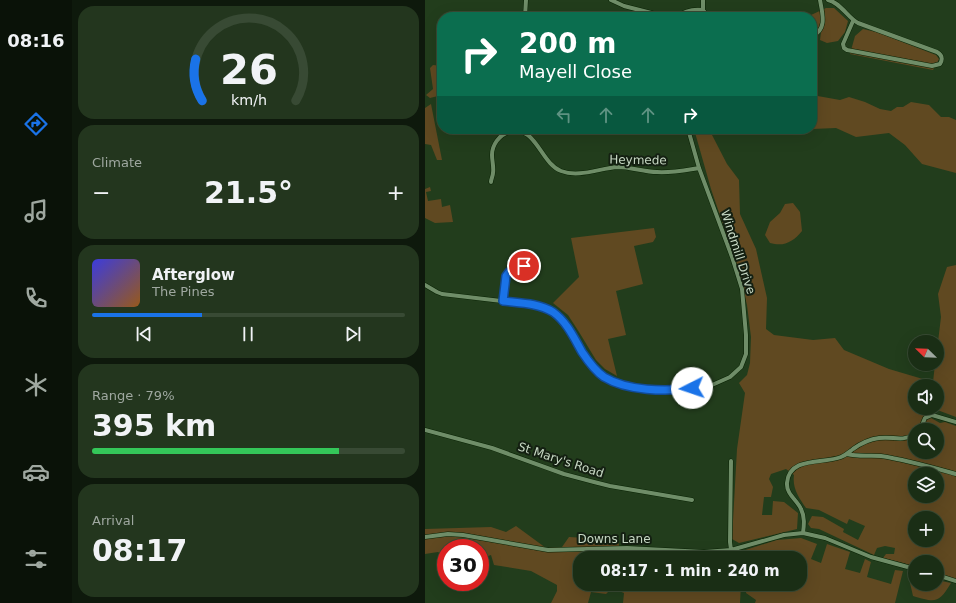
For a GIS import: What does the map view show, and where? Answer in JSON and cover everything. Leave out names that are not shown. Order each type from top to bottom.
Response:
[{"type":"street","points":[[525,12],[526,0]]},
{"type":"street","points":[[611,0],[624,6],[647,12]]},
{"type":"street","points":[[687,12],[703,10],[703,0]]},
{"type":"street","points":[[817,33],[820,31],[823,22],[820,0]]},
{"type":"street","points":[[828,0],[838,5],[853,21],[937,52],[942,57],[941,61],[937,66],[932,66],[847,50],[844,48],[843,44],[853,21]]},
{"type":"street","name":"Heymede","points":[[491,182],[493,173],[492,154],[495,143],[506,134]]},
{"type":"street","name":"Heymede","points":[[524,134],[531,137],[552,166],[567,173],[581,173],[617,167],[657,172],[699,168]]},
{"type":"street","name":"Windmill Drive","points":[[425,285],[442,294],[537,305],[554,313],[567,326],[589,362],[601,374],[614,382],[639,388],[667,390],[712,385],[730,378],[741,367],[746,354],[747,340],[743,295],[732,257],[699,168],[689,134]]},
{"type":"street","points":[[503,301],[506,276],[509,272],[524,266]]},
{"type":"street","points":[[923,423],[925,418],[932,414],[956,422]]},
{"type":"street","name":"St Mary's Road","points":[[425,430],[492,448],[564,474],[594,482],[692,500]]},
{"type":"street","points":[[803,533],[803,515],[801,508],[788,490],[787,484],[791,472],[796,467],[805,463],[835,459],[847,454],[859,445],[879,438],[908,438]]},
{"type":"street","points":[[847,454],[853,456],[880,456],[902,460],[956,474]]},
{"type":"street","points":[[731,461],[731,550]]},
{"type":"street","name":"Downs Lane","points":[[425,537],[447,534],[463,535],[548,550],[627,548],[704,552],[731,550],[778,537],[803,533],[825,538],[871,557],[908,567]]},
{"type":"street","points":[[944,577],[956,581]]},
{"type":"shaded area","points":[[826,8],[834,8],[848,21],[845,32],[838,41],[827,43],[820,40],[821,32],[817,29],[817,12]]},
{"type":"shaded area","points":[[729,11],[734,12],[709,12]]},
{"type":"shaded area","points":[[863,29],[876,32],[936,55],[939,59],[933,70],[850,54],[855,36]]},
{"type":"shaded area","points":[[433,65],[437,65],[437,96],[430,98],[426,95],[433,89],[430,68]]},
{"type":"shaded area","points":[[817,96],[840,100],[849,97],[880,109],[891,111],[897,107],[903,107],[911,102],[929,105],[941,117],[949,117],[956,120],[956,173],[922,164],[905,145],[889,133],[856,137],[836,128],[817,129]]},
{"type":"shaded area","points":[[431,104],[442,160],[437,160],[431,145],[425,144],[425,108]]},
{"type":"shaded area","points":[[695,134],[712,134],[727,164],[739,180],[740,214],[756,249],[767,298],[766,329],[774,335],[813,340],[835,338],[844,350],[889,369],[923,379],[908,379],[908,415],[926,415],[940,423],[945,422],[956,426],[956,580],[944,576],[944,555],[908,555],[908,565],[883,558],[886,554],[894,554],[895,548],[885,546],[877,548],[874,555],[819,529],[811,528],[808,524],[812,516],[823,517],[844,529],[843,532],[858,540],[865,526],[849,519],[847,524],[819,510],[806,508],[795,489],[794,475],[786,469],[771,474],[769,479],[773,487],[771,497],[764,497],[762,515],[772,515],[773,501],[784,502],[798,513],[797,529],[739,543],[732,539],[737,449],[745,393],[739,383],[747,375],[750,363],[751,337],[747,305],[737,265],[711,189]]},
{"type":"shaded area","points":[[430,187],[431,191],[426,192],[428,201],[441,199],[442,207],[450,205],[453,222],[435,223],[425,218],[425,189]]},
{"type":"shaded area","points":[[793,203],[800,212],[802,231],[788,243],[770,243],[765,235],[770,222],[780,213],[785,204]]},
{"type":"shaded area","points":[[654,228],[656,237],[653,242],[634,246],[643,284],[616,291],[626,335],[608,339],[617,376],[605,369],[596,360],[568,315],[553,303],[579,277],[571,238]]},
{"type":"shaded area","points":[[956,265],[956,417],[944,412],[944,379],[933,379],[934,371],[944,371],[944,335],[939,335],[941,317],[938,294],[947,267]]},
{"type":"shaded area","points":[[516,526],[546,548],[562,547],[569,537],[586,538],[603,534],[617,539],[621,551],[573,551],[573,591],[609,591],[606,594],[591,592],[588,603],[551,603],[557,591],[557,585],[531,571],[494,565],[491,555],[489,556],[489,539],[437,539],[437,552],[425,554],[425,529],[491,527],[506,532]]},
{"type":"shaded area","points":[[801,538],[817,544],[811,559],[821,563],[827,544],[850,552],[845,569],[860,573],[865,559],[871,562],[867,577],[891,584],[895,570],[903,571],[895,603],[755,603],[756,600],[746,593],[746,591],[807,591],[807,551],[742,551],[777,540]]},
{"type":"shaded area","points":[[650,550],[660,551],[621,551]]},
{"type":"shaded area","points":[[944,582],[951,583],[940,598],[936,600],[927,600],[913,596],[912,591],[944,591]]},
{"type":"shaded area","points":[[619,591],[741,591],[740,603],[623,603],[624,593]]},
{"type":"route","points":[[524,266],[509,272],[506,276],[503,301],[537,305],[546,308],[561,318],[589,362],[605,377],[614,382],[639,388],[667,390],[692,388]]}]
